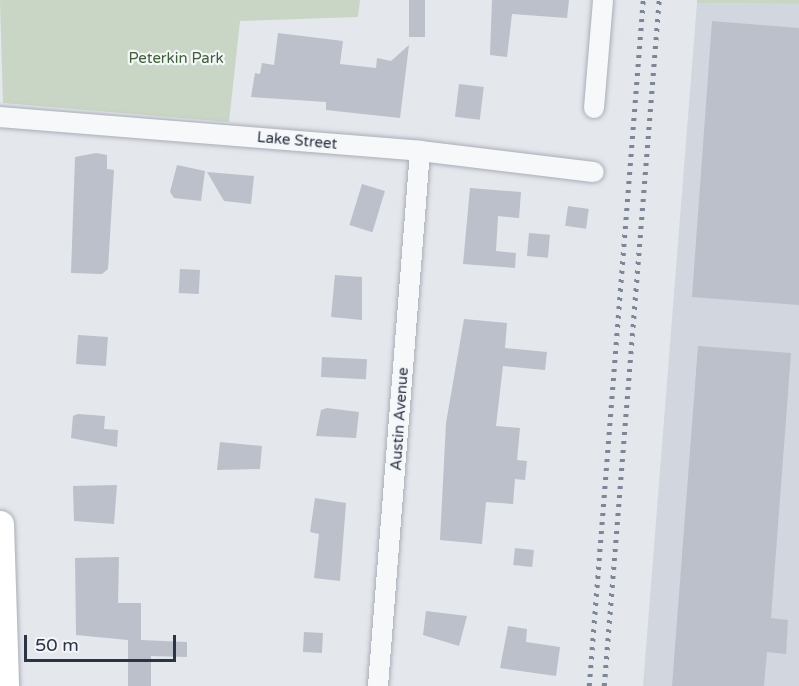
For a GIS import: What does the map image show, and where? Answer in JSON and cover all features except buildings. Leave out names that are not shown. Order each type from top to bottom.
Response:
[{"type":"main road","points":[[0,524],[5,686]]},
{"type":"street","points":[[594,108],[603,0]]},
{"type":"street","name":"Lake Street","points":[[0,117],[420,151],[594,172]]},
{"type":"street","name":"Austin Avenue","points":[[378,686],[420,151]]},
{"type":"shaded area","points":[[697,3],[799,4],[799,686],[643,686]]},
{"type":"green space","name":"Peterkin Park","points":[[0,0],[360,0],[358,17],[240,21],[229,122],[3,103]]},
{"type":"green space","points":[[697,0],[799,0],[799,4],[697,3]]},
{"type":"railway","points":[[589,686],[643,0]]},
{"type":"railway","points":[[604,686],[659,0]]}]
